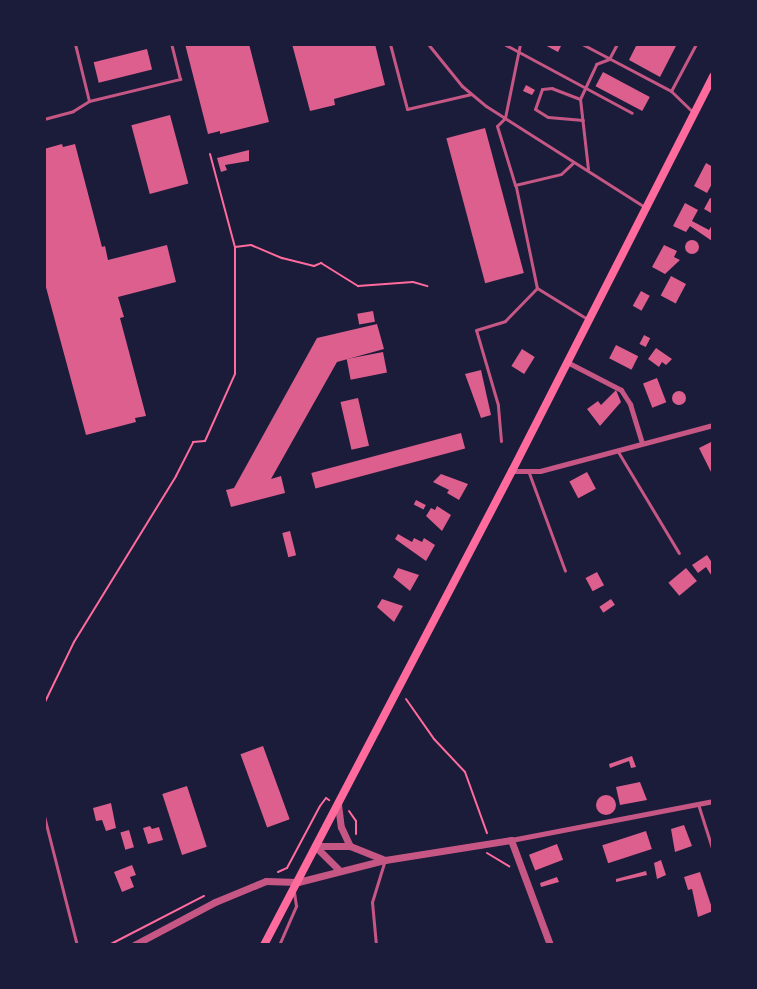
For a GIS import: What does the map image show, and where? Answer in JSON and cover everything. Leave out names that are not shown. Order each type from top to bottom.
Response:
[{"type":"main road","points":[[264,945],[512,471],[713,76]]},
{"type":"street","points":[[567,362],[621,390],[630,404],[642,443]]},
{"type":"street","points":[[512,471],[529,473],[713,425]]},
{"type":"street","points":[[134,945],[248,887],[274,880],[296,885],[339,870],[385,860],[511,840],[713,801]]},
{"type":"street","points":[[338,804],[341,827],[350,846]]},
{"type":"street","points":[[511,840],[550,945]]},
{"type":"street","points":[[315,846],[350,846],[385,860]]},
{"type":"street","points":[[315,846],[339,870]]},
{"type":"lane","points":[[75,44],[89,101]]},
{"type":"lane","points":[[44,119],[73,111],[89,101],[180,79],[171,44]]},
{"type":"lane","points":[[390,44],[407,109],[471,94]]},
{"type":"lane","points":[[428,44],[442,65],[471,94],[646,208]]},
{"type":"lane","points":[[504,44],[632,113]]},
{"type":"lane","points":[[520,44],[516,50],[505,118],[497,126],[515,185],[537,288],[589,320]]},
{"type":"lane","points":[[582,44],[671,91],[694,113]]},
{"type":"lane","points":[[588,171],[580,99],[596,64],[609,59],[617,44]]},
{"type":"lane","points":[[671,91],[696,44]]},
{"type":"lane","points":[[580,99],[552,88],[542,89],[535,109],[548,117],[583,120]]},
{"type":"lane","points":[[515,185],[561,174],[574,162]]},
{"type":"lane","points":[[501,441],[498,405],[476,330],[505,321],[537,288]]},
{"type":"lane","points":[[617,450],[679,553]]},
{"type":"lane","points":[[529,473],[565,571]]},
{"type":"lane","points":[[698,804],[713,851]]},
{"type":"lane","points":[[44,816],[77,945]]},
{"type":"lane","points":[[376,945],[372,902],[385,860]]},
{"type":"lane","points":[[279,945],[296,906],[296,885]]},
{"type":"path","points":[[44,704],[74,642],[176,476],[193,442],[205,441],[235,374],[235,247],[210,154]]},
{"type":"path","points":[[235,247],[251,245],[282,258],[314,266],[321,263],[358,286],[413,282],[427,286]]},
{"type":"path","points":[[406,699],[434,739],[465,772],[487,833]]},
{"type":"path","points":[[269,874],[287,868],[326,798]]},
{"type":"path","points":[[478,854],[498,858],[512,868]]},
{"type":"path","points":[[109,945],[212,894]]},
{"type":"building","points":[[185,44],[249,44],[269,122],[208,134]]},
{"type":"building","points":[[292,44],[375,44],[385,85],[334,99],[335,105],[310,111]]},
{"type":"building","points":[[543,44],[562,44],[558,52]]},
{"type":"building","points":[[637,44],[677,44],[660,77],[629,60]]},
{"type":"building","points":[[147,49],[152,69],[99,83],[94,62]]},
{"type":"building","points":[[603,72],[650,97],[642,111],[595,86]]},
{"type":"building","points":[[526,85],[535,90],[532,95],[523,91]]},
{"type":"building","points":[[170,115],[188,184],[150,194],[131,125]]},
{"type":"building","points":[[485,128],[524,273],[485,283],[446,138]]},
{"type":"building","points":[[62,144],[63,147],[75,144],[108,260],[167,245],[176,282],[118,297],[124,317],[120,318],[146,416],[135,418],[136,422],[86,435],[44,280],[44,149]]},
{"type":"building","points":[[249,150],[249,161],[225,165],[227,170],[221,172],[217,158]]},
{"type":"building","points":[[706,163],[713,167],[713,182],[707,193],[694,186]]},
{"type":"building","points":[[710,198],[713,199],[713,214],[704,209]]},
{"type":"building","points":[[685,203],[698,210],[692,221],[709,230],[713,223],[712,241],[690,226],[686,232],[673,226]]},
{"type":"building","points":[[692,240],[699,247],[692,254],[685,247]]},
{"type":"building","points":[[664,245],[677,251],[674,257],[680,260],[665,274],[652,267]]},
{"type":"building","points":[[671,276],[686,284],[676,303],[661,295]]},
{"type":"building","points":[[641,291],[650,296],[642,311],[633,306]]},
{"type":"building","points":[[373,311],[375,322],[359,325],[357,314]]},
{"type":"building","points":[[377,324],[384,349],[337,362],[271,479],[281,476],[285,493],[231,507],[226,490],[234,488],[317,338]]},
{"type":"building","points":[[644,335],[650,338],[646,347],[639,344]]},
{"type":"building","points":[[616,345],[638,356],[631,370],[609,358]]},
{"type":"building","points":[[656,348],[672,359],[666,365],[662,362],[659,367],[648,359]]},
{"type":"building","points":[[522,349],[535,357],[524,374],[511,366]]},
{"type":"building","points":[[383,352],[387,373],[351,380],[347,359]]},
{"type":"building","points":[[481,370],[491,415],[481,418],[465,374]]},
{"type":"building","points":[[657,378],[666,402],[652,408],[643,383]]},
{"type":"building","points":[[616,390],[621,402],[600,426],[587,409],[598,401],[601,405]]},
{"type":"building","points":[[679,391],[686,398],[679,405],[672,398]]},
{"type":"building","points":[[358,398],[369,446],[351,450],[340,402]]},
{"type":"building","points":[[461,433],[465,448],[315,489],[311,473]]},
{"type":"building","points":[[713,441],[713,476],[699,448]]},
{"type":"building","points":[[587,472],[596,489],[578,498],[569,481]]},
{"type":"building","points":[[441,474],[468,484],[459,500],[447,493],[449,490],[433,482]]},
{"type":"building","points":[[416,500],[426,505],[424,509],[414,504]]},
{"type":"building","points":[[437,506],[451,515],[442,531],[426,516],[431,508],[435,510]]},
{"type":"building","points":[[290,531],[296,555],[288,557],[282,533]]},
{"type":"building","points":[[398,534],[412,542],[414,538],[422,542],[424,538],[435,545],[426,561],[395,539]]},
{"type":"building","points":[[707,555],[713,564],[713,578],[706,567],[698,573],[692,565]]},
{"type":"building","points":[[398,568],[419,575],[410,591],[393,577]]},
{"type":"building","points":[[686,568],[697,581],[679,596],[668,583]]},
{"type":"building","points":[[597,572],[604,585],[593,591],[586,578]]},
{"type":"building","points":[[382,599],[403,606],[394,622],[377,607]]},
{"type":"building","points":[[611,599],[615,605],[603,613],[599,607]]},
{"type":"building","points":[[263,746],[290,819],[267,828],[240,754]]},
{"type":"building","points":[[632,756],[636,767],[631,768],[629,761],[610,768],[609,764]]},
{"type":"building","points":[[640,782],[647,800],[620,805],[616,787]]},
{"type":"building","points":[[187,786],[207,847],[182,855],[162,794]]},
{"type":"building","points":[[606,795],[613,798],[616,805],[613,812],[606,815],[599,812],[596,805],[599,798]]},
{"type":"building","points":[[111,803],[116,828],[106,831],[102,820],[96,821],[93,808]]},
{"type":"building","points":[[684,825],[692,846],[675,852],[671,829]]},
{"type":"building","points":[[150,826],[152,829],[159,827],[163,840],[148,844],[143,828]]},
{"type":"building","points":[[129,830],[134,847],[125,850],[120,832]]},
{"type":"building","points":[[646,831],[652,849],[608,863],[602,845]]},
{"type":"building","points":[[557,844],[563,860],[535,871],[529,855]]},
{"type":"building","points":[[661,860],[666,875],[657,879],[654,863]]},
{"type":"building","points":[[132,865],[136,875],[130,877],[134,887],[122,892],[114,872]]},
{"type":"building","points":[[646,871],[647,875],[616,882],[616,879]]},
{"type":"building","points":[[700,872],[713,911],[698,917],[692,889],[688,890],[684,877]]},
{"type":"building","points":[[557,877],[559,882],[541,887],[540,883]]}]
